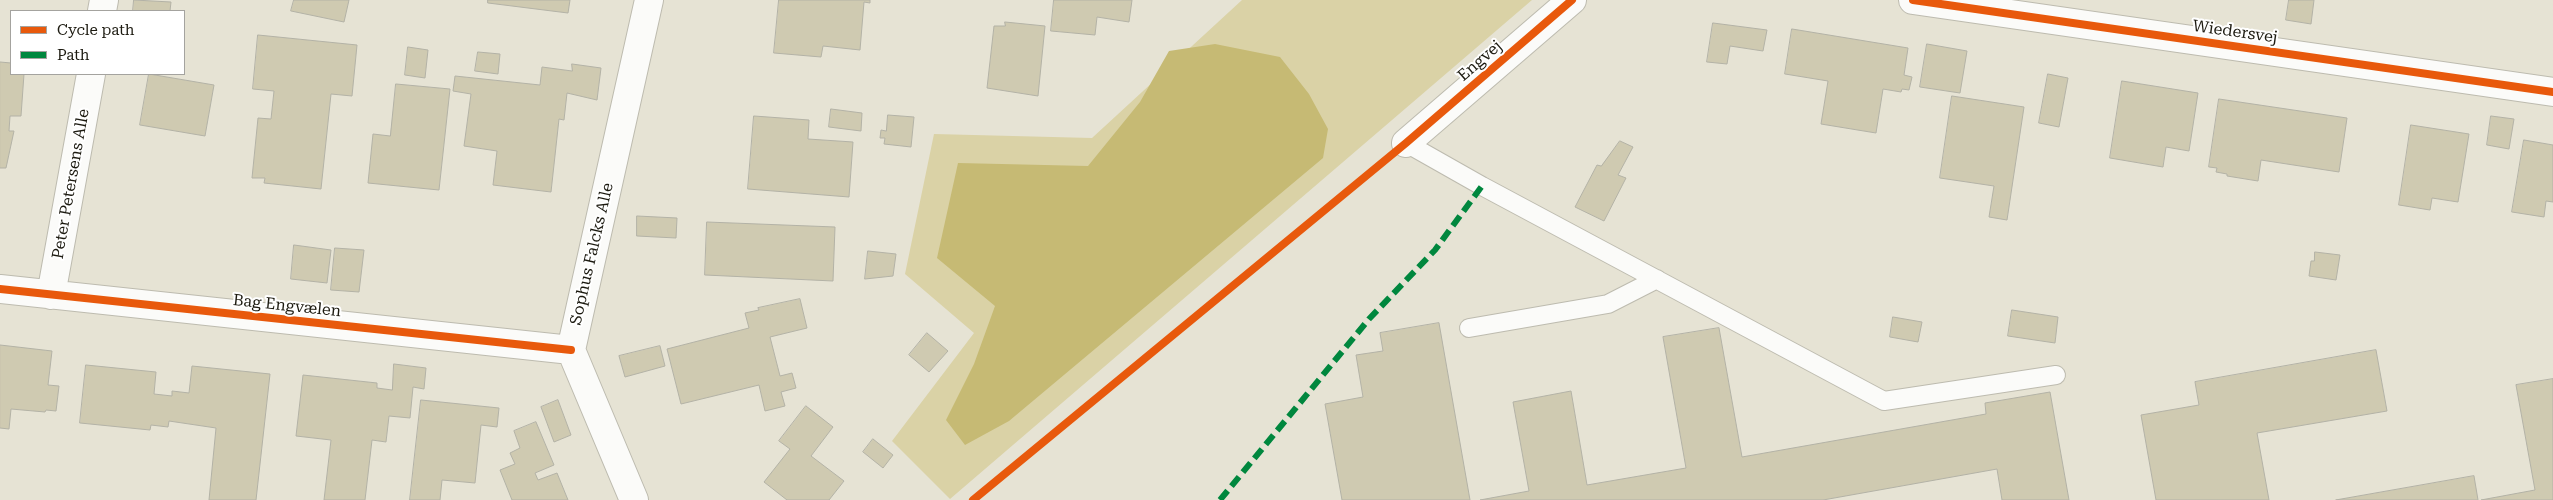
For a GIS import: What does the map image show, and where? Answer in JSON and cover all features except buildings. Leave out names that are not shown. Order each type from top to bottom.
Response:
[{"type":"street","name":"Sophus Falcks Alle","points":[[570,350],[649,0]]},
{"type":"street","name":"Engvej","points":[[1406,143],[1572,0]]},
{"type":"street","name":"Wiedersvej","points":[[1913,0],[2553,92]]},
{"type":"street","name":"Peter Petersens Alle","points":[[51,294],[91,75]]},
{"type":"street","name":"Bag Engvælen","points":[[0,289],[570,350]]},
{"type":"street","points":[[570,350],[634,500]]},
{"type":"lane","points":[[1406,143],[1884,401],[2056,375]]},
{"type":"lane","points":[[1470,328],[1608,304],[1656,279]]},
{"type":"shaded area","points":[[1242,0],[1532,0],[950,499],[892,441],[974,333],[905,274],[934,134],[1092,138]]},
{"type":"shaded area","points":[[1215,44],[1280,57],[1309,94],[1328,129],[1323,158],[1009,421],[965,445],[946,420],[974,364],[995,306],[937,258],[958,163],[1088,166],[1140,102],[1169,51]]},
{"type":"marked path","points":[[1220,500],[1369,319],[1435,250],[1482,186]]},
{"type":"cycle path","points":[[973,500],[1406,143],[1572,0]]},
{"type":"cycle path","points":[[1913,0],[2553,92]]},
{"type":"cycle path","points":[[0,289],[571,350]]}]
